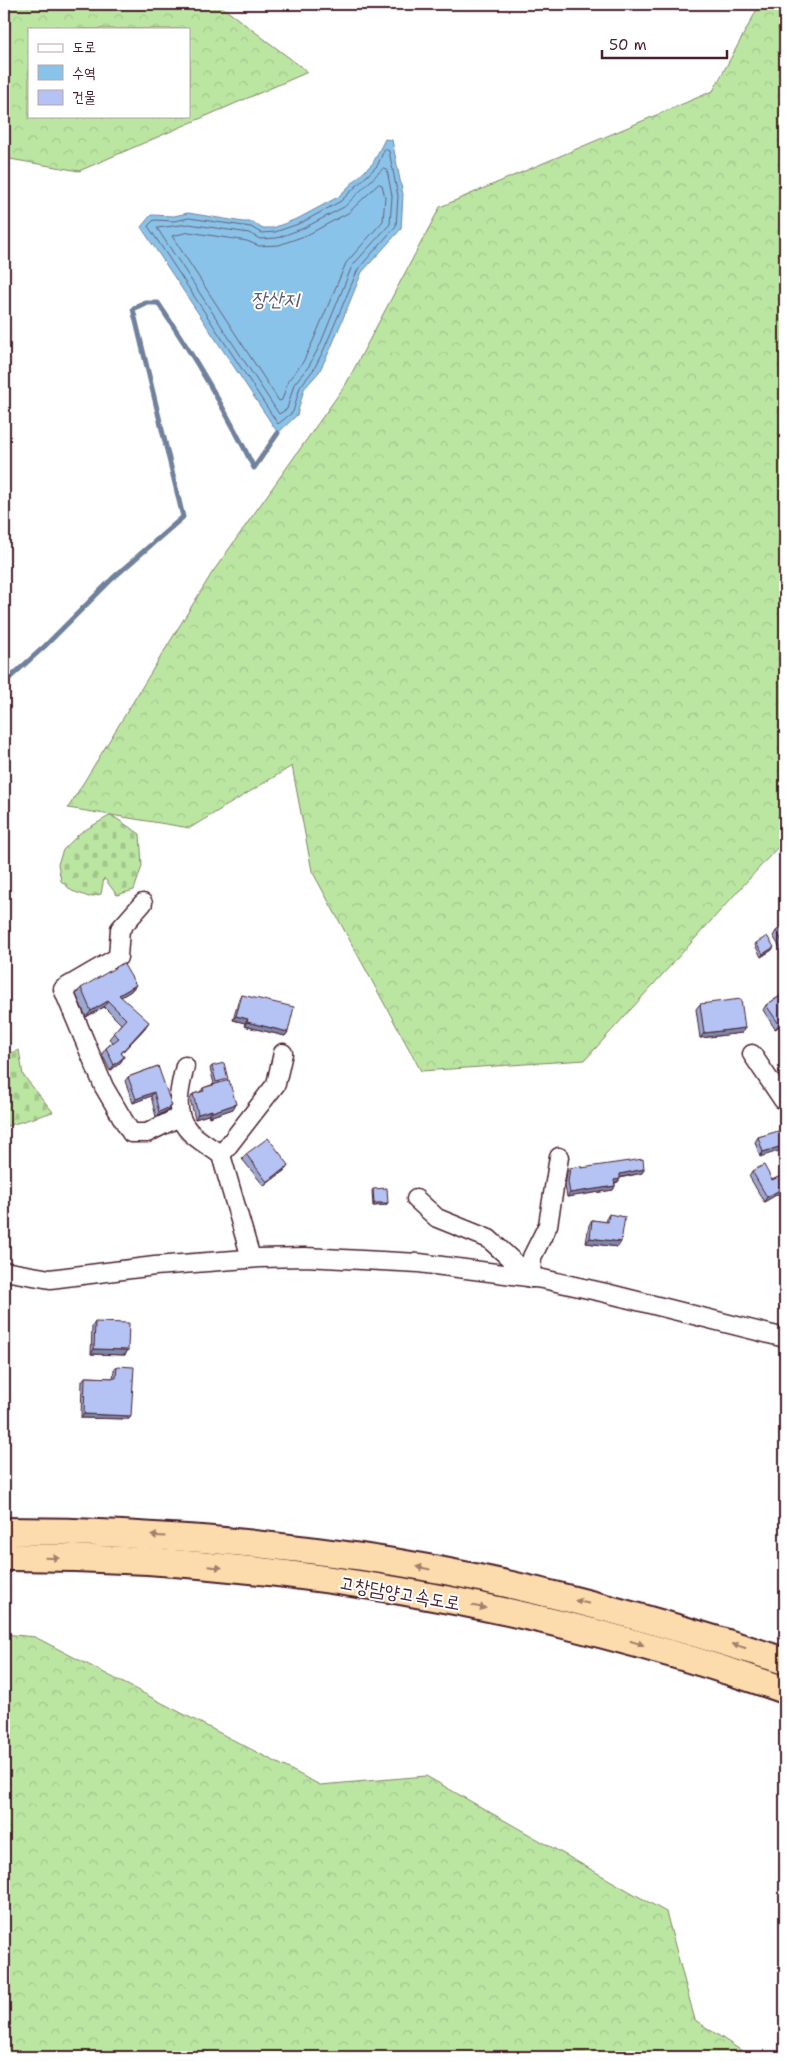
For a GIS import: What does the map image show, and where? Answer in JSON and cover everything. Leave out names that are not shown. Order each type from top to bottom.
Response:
[{"type":"highway","name":"고창담양고속도로","points":[[4,1531],[148,1535],[244,1542],[364,1557],[481,1579],[596,1605],[785,1661]]},
{"type":"highway","name":"고창담양고속도로","points":[[4,1557],[166,1562],[280,1573],[384,1588],[503,1612],[625,1640],[785,1690]]},
{"type":"street","points":[[143,903],[120,929],[118,957],[63,989],[104,1087],[131,1133],[147,1133],[179,1117]]},
{"type":"street","points":[[221,1155],[276,1084],[283,1053]]},
{"type":"street","points":[[752,1054],[783,1100],[785,1100]]},
{"type":"street","points":[[185,1066],[180,1091],[179,1117],[188,1131],[221,1155],[251,1258]]},
{"type":"street","points":[[531,1278],[532,1257],[548,1225],[559,1158]]},
{"type":"street","points":[[416,1200],[437,1218],[489,1239],[531,1278]]},
{"type":"street","points":[[4,1271],[50,1279],[155,1266],[251,1258],[305,1257],[419,1263],[531,1278],[606,1293],[785,1338]]},
{"type":"green space","points":[[4,4],[218,4],[308,72],[79,171],[4,158]]},
{"type":"green space","points":[[760,4],[785,4],[785,848],[778,847],[585,1060],[421,1071],[312,871],[292,766],[190,828],[68,808],[212,573],[346,384],[440,207],[713,91]]},
{"type":"green space","points":[[111,815],[140,834],[142,866],[134,890],[117,895],[104,878],[101,894],[89,897],[72,891],[61,881],[58,864],[63,850],[80,833]]},
{"type":"green space","points":[[19,1050],[23,1075],[53,1112],[4,1127],[4,1055]]},
{"type":"green space","points":[[4,1634],[35,1637],[320,1785],[426,1776],[666,1912],[695,2020],[751,2057],[4,2057]]},
{"type":"water","name":"장산지","points":[[385,139],[392,140],[403,195],[401,229],[362,272],[330,350],[319,372],[304,389],[297,415],[278,433],[141,227],[151,215],[174,216],[188,213],[253,222],[261,228],[273,228],[299,218],[338,197],[373,163]]},
{"type":"building","points":[[785,925],[785,945],[776,931]]},
{"type":"building","points":[[767,936],[774,947],[763,954],[756,943]]},
{"type":"building","points":[[123,963],[136,985],[119,995],[149,1022],[121,1053],[124,1057],[114,1065],[106,1048],[119,1038],[113,1033],[126,1019],[108,1001],[91,1011],[81,988]]},
{"type":"building","points":[[785,993],[785,1020],[779,1024],[766,1005]]},
{"type":"building","points":[[242,995],[294,1007],[288,1032],[247,1022],[248,1019],[236,1016]]},
{"type":"building","points":[[741,999],[745,1028],[704,1033],[700,1004]]},
{"type":"building","points":[[224,1063],[228,1079],[216,1082],[212,1066]]},
{"type":"building","points":[[158,1066],[172,1106],[159,1112],[154,1092],[136,1099],[128,1077]]},
{"type":"building","points":[[229,1080],[236,1104],[212,1112],[212,1110],[198,1114],[193,1094],[204,1091],[203,1088]]},
{"type":"building","points":[[785,1107],[785,1120],[782,1108]]},
{"type":"building","points":[[785,1129],[785,1145],[763,1152],[758,1137]]},
{"type":"building","points":[[268,1138],[289,1165],[267,1182],[246,1154]]},
{"type":"building","points":[[643,1159],[644,1169],[620,1174],[620,1179],[614,1180],[615,1186],[570,1193],[568,1182],[570,1168]]},
{"type":"building","points":[[764,1165],[772,1180],[785,1174],[785,1187],[767,1197],[752,1171]]},
{"type":"building","points":[[387,1188],[388,1203],[374,1203],[373,1189]]},
{"type":"building","points":[[609,1214],[625,1217],[621,1242],[590,1238],[592,1220],[608,1222]]},
{"type":"building","points":[[95,1322],[129,1323],[128,1350],[94,1349]]},
{"type":"building","points":[[117,1366],[134,1367],[131,1416],[84,1414],[85,1377],[116,1378]]},
{"type":"waterway","points":[[4,683],[45,646],[113,578],[183,517],[133,309],[145,303],[158,303],[209,384],[254,468],[278,433]]}]
